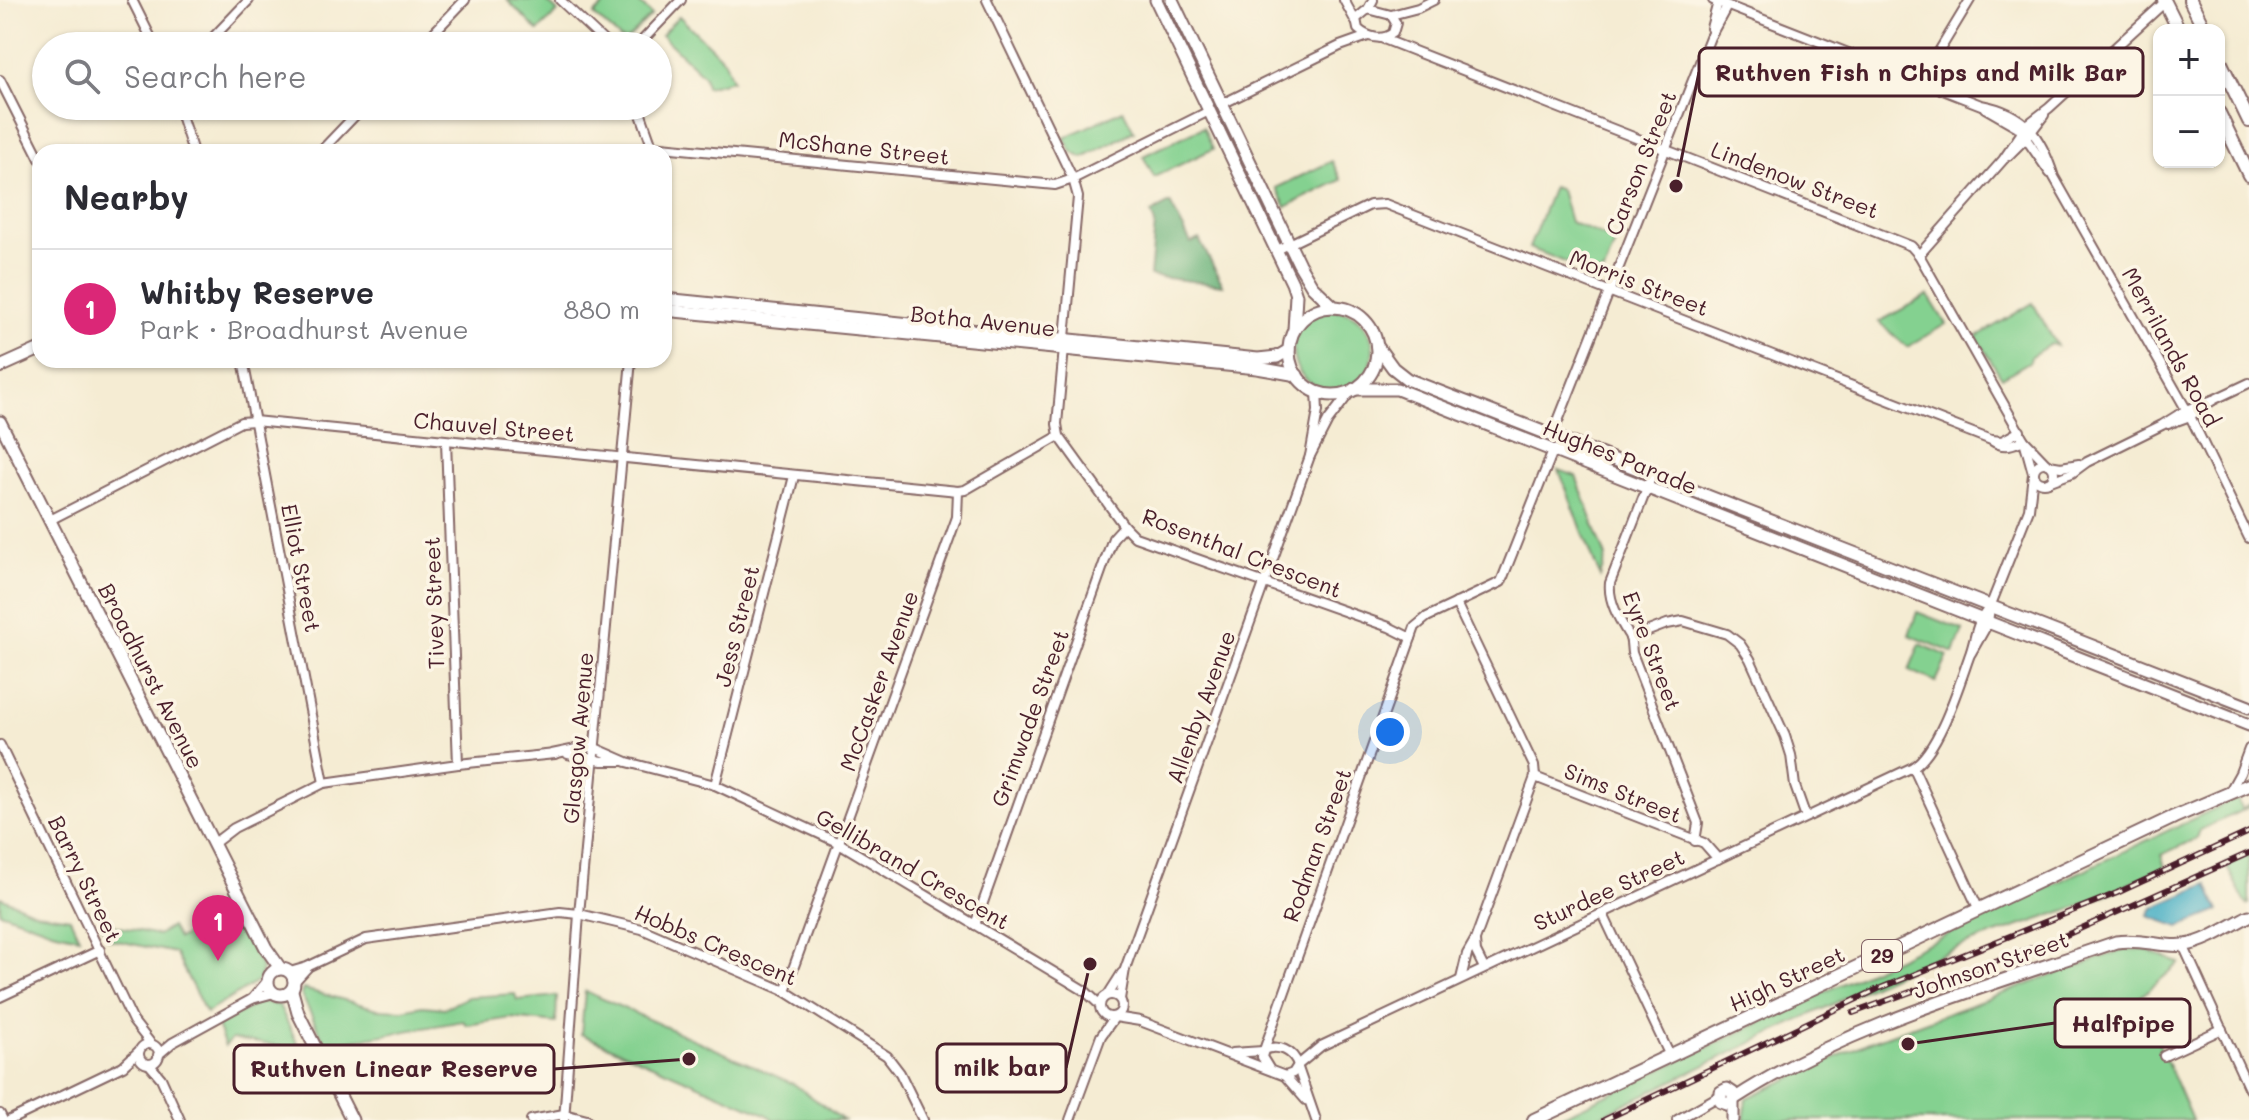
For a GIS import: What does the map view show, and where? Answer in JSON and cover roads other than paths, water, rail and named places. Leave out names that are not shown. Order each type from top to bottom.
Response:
[{"type":"main road","points":[[2190,0],[2202,24]]},
{"type":"main road","points":[[2165,1],[2176,24]]},
{"type":"main road","points":[[2225,71],[2249,121]]},
{"type":"main road","points":[[2225,125],[2249,175]]},
{"type":"main road","name":"High Street","points":[[2230,791],[2249,778]]},
{"type":"main road","name":"High Street","points":[[1534,1120],[2230,791],[2249,785]]},
{"type":"street","points":[[132,0],[148,32]]},
{"type":"street","points":[[218,32],[249,0]]},
{"type":"street","points":[[434,32],[465,0]]},
{"type":"street","points":[[560,0],[594,32]]},
{"type":"street","points":[[650,32],[681,0]]},
{"type":"street","points":[[958,491],[965,490],[1059,436],[1057,424],[1078,197],[1073,179],[987,0]]},
{"type":"street","points":[[1156,0],[1296,295],[1294,330],[1289,350],[1297,375],[1317,391],[1328,394],[1353,390],[1372,371],[1377,346],[1370,327],[1345,308],[1334,307],[1311,313],[1294,330]]},
{"type":"street","points":[[1172,0],[1289,243],[1312,286],[1334,307]]},
{"type":"street","points":[[1346,0],[1371,5],[1387,13],[1396,28]]},
{"type":"street","points":[[1346,0],[1356,24],[1368,36]]},
{"type":"street","points":[[1222,104],[1340,46],[1368,36],[1388,37],[1418,8],[1434,0]]},
{"type":"street","points":[[1921,81],[1970,0]]},
{"type":"street","points":[[1919,255],[2049,108],[2165,1]]},
{"type":"street","name":"Merrilands Road","points":[[1719,2],[1981,105],[2006,111],[2027,131],[2188,413],[2249,538]]},
{"type":"street","name":"Carson Street","points":[[1552,436],[1710,37],[1719,2]]},
{"type":"street","points":[[1340,46],[1359,15],[1371,5]]},
{"type":"street","points":[[1387,13],[1418,8]]},
{"type":"street","name":"Lindenow Street","points":[[1396,28],[1411,49]]},
{"type":"street","points":[[1175,38],[1187,32]]},
{"type":"street","name":"Lindenow Street","points":[[1381,38],[1905,243],[1919,255],[2022,436],[2048,464]]},
{"type":"street","points":[[0,80],[32,144]]},
{"type":"street","points":[[1073,179],[1209,111]]},
{"type":"street","points":[[183,120],[190,144]]},
{"type":"street","points":[[328,144],[351,120]]},
{"type":"street","points":[[642,120],[649,144]]},
{"type":"street","name":"McShane Street","points":[[672,151],[1055,185],[1073,179]]},
{"type":"street","name":"Morris Street","points":[[1277,250],[1379,203],[1991,440],[2022,436]]},
{"type":"street","name":"Botha Avenue","points":[[672,300],[790,318]]},
{"type":"street","name":"Botha Avenue","points":[[672,311],[790,318],[1182,356],[1297,375]]},
{"type":"street","name":"Hughes Parade","points":[[1377,346],[1393,368],[1407,379],[2249,707]]},
{"type":"street","name":"Botha Avenue","points":[[1182,356],[1258,359],[1277,357],[1289,350]]},
{"type":"street","points":[[3,368],[32,353]]},
{"type":"street","name":"Elliot Street","points":[[244,368],[324,783]]},
{"type":"street","name":"Glasgow Avenue","points":[[564,1117],[579,914],[630,368]]},
{"type":"street","points":[[2029,509],[2033,474],[2038,465],[2070,467],[2087,462],[2249,383]]},
{"type":"street","name":"Hughes Parade","points":[[1353,390],[1397,389],[2249,725]]},
{"type":"street","name":"Allenby Avenue","points":[[1310,456],[1328,421],[1353,390]]},
{"type":"street","name":"Allenby Avenue","points":[[1101,1010],[1125,969],[1310,456],[1317,416],[1317,391]]},
{"type":"street","points":[[1317,416],[1328,421]]},
{"type":"street","name":"Chauvel Street","points":[[50,520],[241,422],[254,421],[958,491]]},
{"type":"street","name":"Broadhurst Avenue","points":[[0,422],[352,1120]]},
{"type":"street","name":"Rosenthal Crescent","points":[[1059,436],[1135,537],[1412,635]]},
{"type":"street","points":[[1412,635],[1422,620],[1501,582],[1553,451],[1552,436]]},
{"type":"street","name":"Lindenow Street","points":[[2022,436],[2033,474]]},
{"type":"street","name":"Tivey Street","points":[[446,441],[458,764]]},
{"type":"street","points":[[2033,474],[2038,482],[2048,483],[2072,473],[2087,462]]},
{"type":"street","points":[[1979,910],[1913,767],[1923,761],[1934,747],[2029,509],[2054,474],[2048,464]]},
{"type":"street","name":"Eyre Street","points":[[1652,475],[1609,588],[1698,823],[1696,841]]},
{"type":"street","name":"Jess Street","points":[[715,785],[794,476]]},
{"type":"street","name":"McCasker Avenue","points":[[785,991],[957,517],[958,491]]},
{"type":"street","name":"Grimwade Street","points":[[975,925],[1113,538],[1124,526]]},
{"type":"street","points":[[1868,577],[1873,561]]},
{"type":"street","points":[[1456,603],[1534,766],[1535,777],[1475,940],[1467,954],[1461,979]]},
{"type":"street","points":[[1630,638],[1683,621],[1727,634],[1740,644],[1785,736],[1795,786],[1806,817]]},
{"type":"street","name":"Rodman Street","points":[[1264,1050],[1412,635]]},
{"type":"street","points":[[2219,712],[2225,698]]},
{"type":"street","name":"Barry Street","points":[[0,745],[147,1047]]},
{"type":"street","name":"Gellibrand Crescent","points":[[211,840],[324,783],[595,748],[627,762],[715,785],[839,843],[1085,991],[1114,995],[1122,1004]]},
{"type":"street","points":[[2230,791],[2249,749]]},
{"type":"street","name":"Gellibrand Crescent","points":[[552,754],[575,754],[627,762]]},
{"type":"street","name":"Sturdee Street","points":[[1291,1053],[1321,1046],[1913,767]]},
{"type":"street","name":"Sims Street","points":[[1535,777],[1709,846],[1718,859]]},
{"type":"street","name":"Sims Street","points":[[1696,841],[1702,849],[1703,865]]},
{"type":"street","name":"Hobbs Crescent","points":[[252,999],[307,967],[366,939],[560,912],[579,914],[642,929],[785,991],[887,1056],[900,1073],[923,1120]]},
{"type":"street","points":[[1603,914],[1670,1056]]},
{"type":"street","name":"Johnson Street","points":[[1677,1120],[1727,1099],[1858,1034],[2116,942],[2145,940],[2183,945],[2197,942],[2249,916]]},
{"type":"street","points":[[1475,940],[1476,952],[1484,968]]},
{"type":"street","points":[[2183,945],[2249,1089]]},
{"type":"street","points":[[0,997],[100,950]]},
{"type":"street","name":"Allenby Avenue","points":[[1122,1004],[1125,969]]},
{"type":"street","points":[[123,1066],[152,1060],[172,1043],[281,982]]},
{"type":"street","name":"Gellibrand Crescent","points":[[1085,991],[1101,1010]]},
{"type":"street","points":[[1070,1120],[1101,1036],[1122,1004],[1140,1021]]},
{"type":"street","points":[[1101,1036],[1101,1010],[1114,1017],[1140,1021],[1285,1076],[1309,1103]]},
{"type":"street","points":[[1273,1020],[1279,1047]]},
{"type":"street","points":[[2164,1056],[2222,1029]]},
{"type":"street","points":[[10,1120],[123,1066],[147,1047],[172,1043]]},
{"type":"street","name":"Sturdee Street","points":[[1298,1066],[1321,1046]]},
{"type":"street","points":[[147,1047],[180,1120]]},
{"type":"street","points":[[147,1047],[152,1060]]},
{"type":"street","points":[[1228,1053],[1243,1054],[1279,1047],[1291,1053],[1316,1120]]},
{"type":"street","points":[[1264,1050],[1263,1063],[1270,1070]]},
{"type":"street","points":[[1285,1076],[1293,1073],[1298,1066]]},
{"type":"street","points":[[1727,1099],[1730,1120]]},
{"type":"street","points":[[0,1114],[3,1120]]},
{"type":"street","points":[[531,1120],[564,1117],[587,1120]]},
{"type":"water","points":[[2207,884],[2219,911],[2179,927],[2148,916],[2153,908]]},
{"type":"railway","points":[[1604,1120],[1878,989],[2117,893],[2249,832]]},
{"type":"railway","points":[[1853,1013],[2064,936],[2249,853]]},
{"type":"place","name":"Ruthven Fish n Chips and Milk Bar","points":[[1676,186]]},
{"type":"place","name":"Whitby Reserve","points":[[218,961]]},
{"type":"place","name":"milk bar","points":[[1090,964]]},
{"type":"place","name":"Halfpipe","points":[[1908,1044]]},
{"type":"place","name":"Ruthven Linear Reserve","points":[[689,1059]]}]
